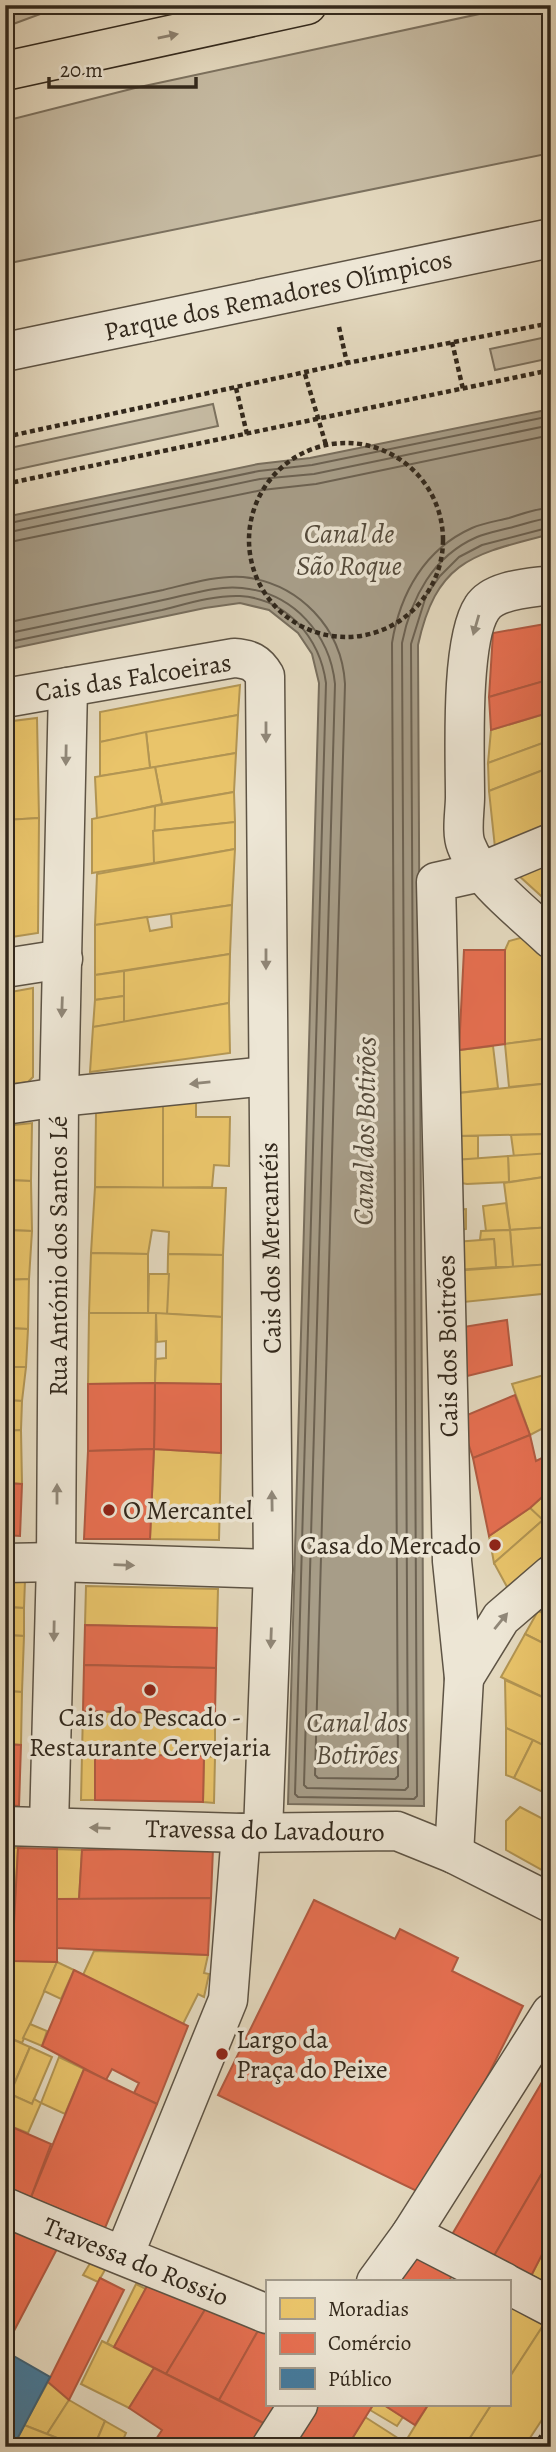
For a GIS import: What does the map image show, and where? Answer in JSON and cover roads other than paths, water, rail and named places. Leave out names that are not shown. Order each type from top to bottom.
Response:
[{"type":"highway","points":[[5,71],[307,5]]},
{"type":"street","name":"Parque dos Remadores Olímpicos","points":[[5,352],[551,238]]},
{"type":"street","points":[[551,585],[497,597],[482,606],[474,626],[467,678],[465,844],[481,872],[551,939]]},
{"type":"street","name":"Cais das Falcoeiras","points":[[5,698],[234,658],[247,659],[258,665]]},
{"type":"street","name":"Cais dos Mercantéis","points":[[252,1832],[273,1569],[266,1044],[265,676],[258,665]]},
{"type":"street","name":"Rua António dos Santos Lé","points":[[49,1826],[56,1562],[59,1097],[68,687]]},
{"type":"street","points":[[481,872],[551,843]]},
{"type":"street","name":"Cais dos Boitrões","points":[[454,1854],[464,1678],[452,1561],[436,882],[481,872]]},
{"type":"street","points":[[5,968],[63,959]]},
{"type":"street","points":[[5,1105],[268,1076]]},
{"type":"street","points":[[5,1563],[56,1562],[273,1569]]},
{"type":"street","points":[[464,1678],[502,1618],[551,1575]]},
{"type":"street","name":"Travessa do Lavadouro","points":[[5,1826],[252,1832],[397,1831],[454,1854],[551,1903]]},
{"type":"street","points":[[124,2255],[228,2000],[252,1832]]},
{"type":"street","points":[[377,2280],[411,2234],[551,2013]]},
{"type":"street","name":"Travessa do Rossio","points":[[5,2207],[266,2314]]},
{"type":"street","points":[[411,2234],[499,2280]]},
{"type":"street","points":[[510,2286],[551,2307]]},
{"type":"street","points":[[271,2447],[298,2406]]},
{"type":"water","name":"Canal dos Botirões","points":[[551,409],[551,534],[501,548],[463,564],[448,577],[436,594],[426,616],[418,645],[424,1806],[288,1804],[319,683],[312,654],[298,633],[269,610],[240,603],[5,650],[5,517],[258,464],[310,458]]},
{"type":"place","name":"O Mercantel","points":[[109,1510]]},
{"type":"place","name":"Casa do Mercado","points":[[495,1545]]},
{"type":"place","name":"Cais do Pescado - Restaurante Cervejaria","points":[[150,1690]]},
{"type":"place","name":"Largo da Praça do Peixe","points":[[222,2054]]},
{"type":"water label","name":"Canal de São Roque","points":[[349,549]]}]
